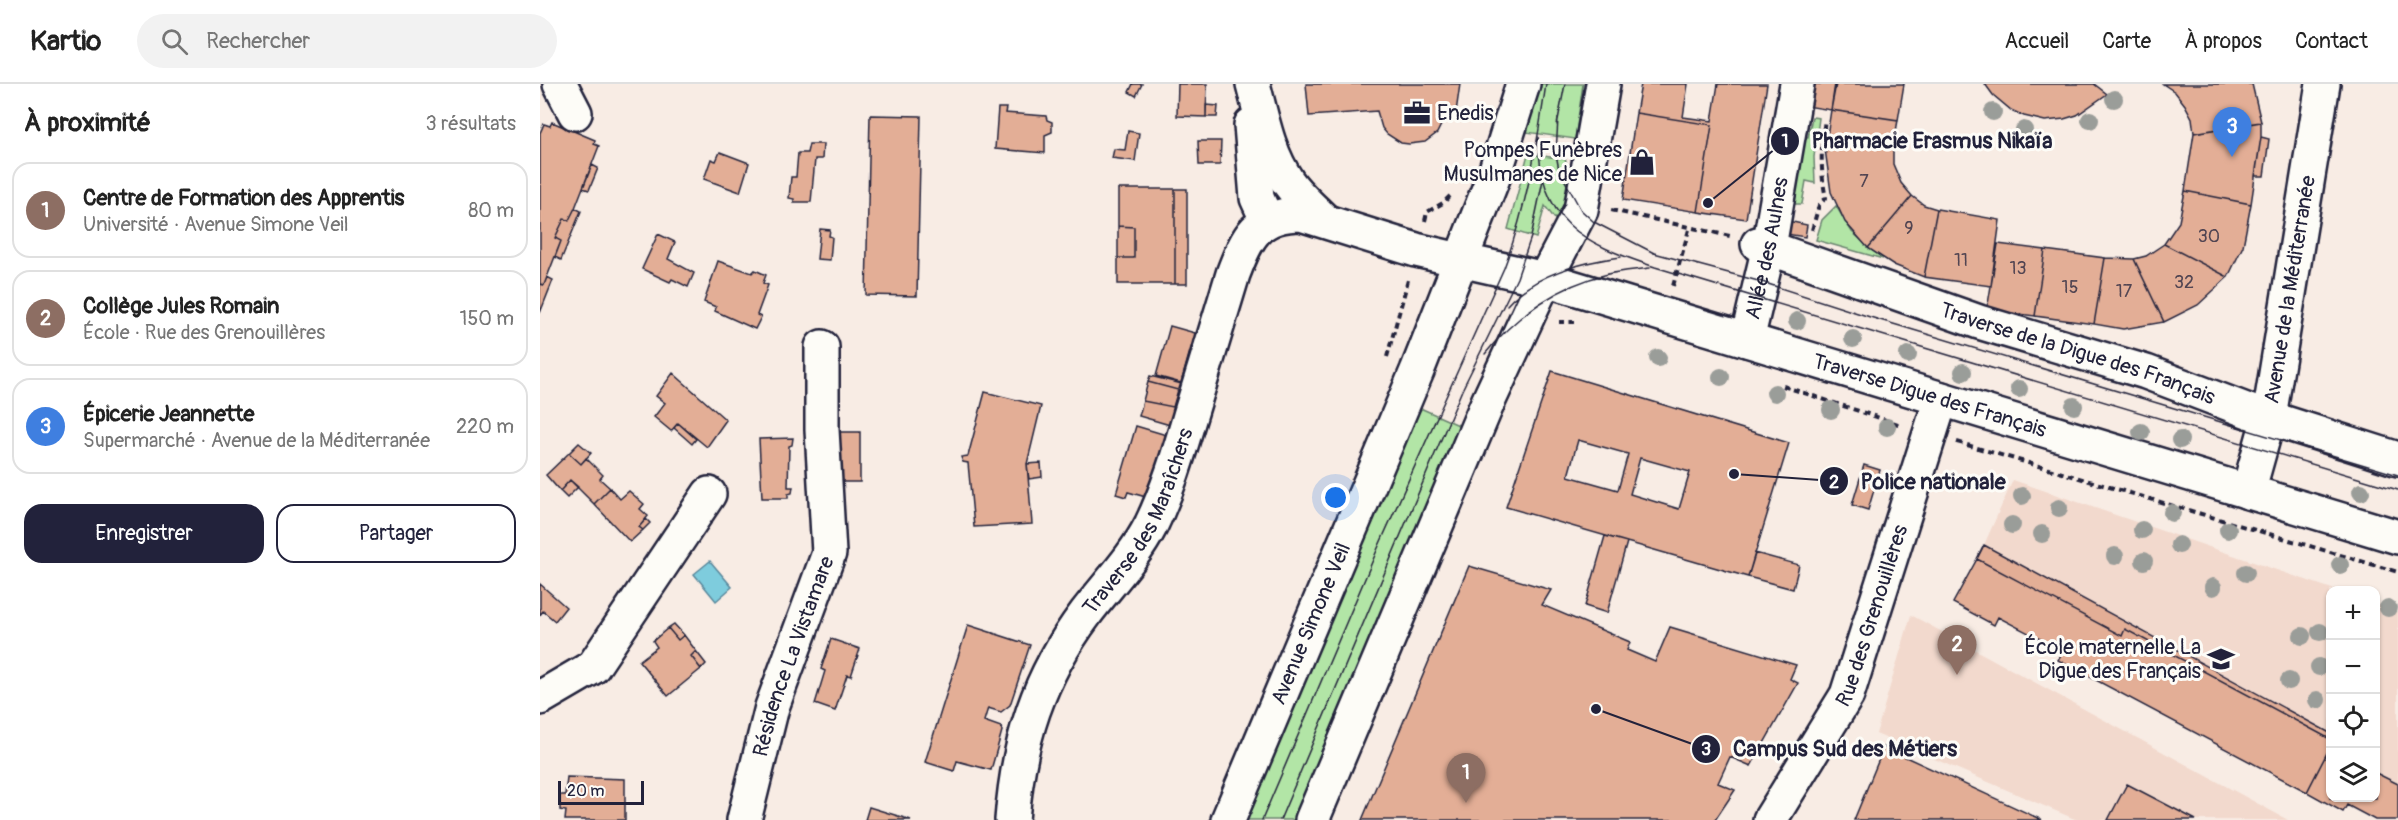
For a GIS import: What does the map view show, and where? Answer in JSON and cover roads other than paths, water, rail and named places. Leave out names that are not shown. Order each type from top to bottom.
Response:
[{"type":"street","points":[[560,84],[575,113]]},
{"type":"street","points":[[1253,84],[1276,163],[1290,184],[1324,220]]},
{"type":"street","points":[[1253,84],[1250,120],[1257,198],[1267,220]]},
{"type":"street","name":"Avenue Simone Veil","points":[[1228,820],[1412,382],[1496,173],[1523,84]]},
{"type":"street","points":[[1312,820],[1488,402],[1545,279],[1581,210],[1603,84]]},
{"type":"street","name":"Allée des Aulnes","points":[[1747,340],[1754,243],[1797,84]]},
{"type":"street","name":"Avenue de la Méditerranée","points":[[2248,492],[2269,417],[2323,84]]},
{"type":"street","name":"Traverse Digue des Français","points":[[1267,220],[1285,214],[1301,214],[1416,250],[1545,279],[2398,537]]},
{"type":"street","name":"Traverse des Maraîchers","points":[[1012,820],[1015,778],[1024,737],[1037,697],[1077,624],[1127,562],[1149,528],[1167,490],[1233,274],[1247,241],[1256,228],[1267,220]]},
{"type":"street","name":"Traverse de la Digue des Français","points":[[1754,243],[1978,322],[2146,372],[2269,417],[2398,459]]},
{"type":"street","name":"Résidence La Vistamare","points":[[744,820],[772,707],[829,552],[822,430],[822,347]]},
{"type":"street","name":"Rue des Grenouillères","points":[[1770,820],[1846,695],[1941,399]]},
{"type":"street","points":[[540,698],[593,667],[709,494]]},
{"type":"water","points":[[710,561],[732,587],[716,601],[694,574]]},
{"type":"tram line","points":[[1262,820],[1378,548],[1504,268],[1519,223],[1530,177],[1546,84]]},
{"type":"tram line","points":[[1557,125],[1565,84]]},
{"type":"tram line","points":[[1558,118],[1556,154],[1559,170],[1581,210],[1594,222],[1654,253],[1762,282],[1870,317],[2398,475]]},
{"type":"tram line","points":[[1538,136],[1541,166],[1547,190],[1556,209],[1569,225],[1586,238],[1629,258],[2398,490]]},
{"type":"tram line","points":[[1280,820],[1462,390],[1517,278],[1531,237],[1543,180]]},
{"type":"tram line","points":[[1507,305],[1531,285],[1560,271],[1590,262],[1621,257]]},
{"type":"tram line","points":[[1485,354],[1525,314],[1556,294],[1608,274],[1650,268]]},
{"type":"place","name":"Enedis","points":[[1417,113]]},
{"type":"place","name":"Épicerie Jeannette","points":[[2232,157]]},
{"type":"place","name":"Pompes Funèbres Musulmanes de Nice","points":[[1642,162]]},
{"type":"place","name":"Pharmacie Erasmus Nikaïa","points":[[1708,203]]},
{"type":"place","name":"Police nationale","points":[[1734,474]]},
{"type":"place","name":"École maternelle La Digue des Français","points":[[2221,659]]},
{"type":"place","name":"Collège Jules Romain","points":[[1957,675]]},
{"type":"place","name":"Campus Sud des Métiers","points":[[1596,709]]},
{"type":"place","name":"Centre de Formation des Apprentis","points":[[1466,803]]}]
